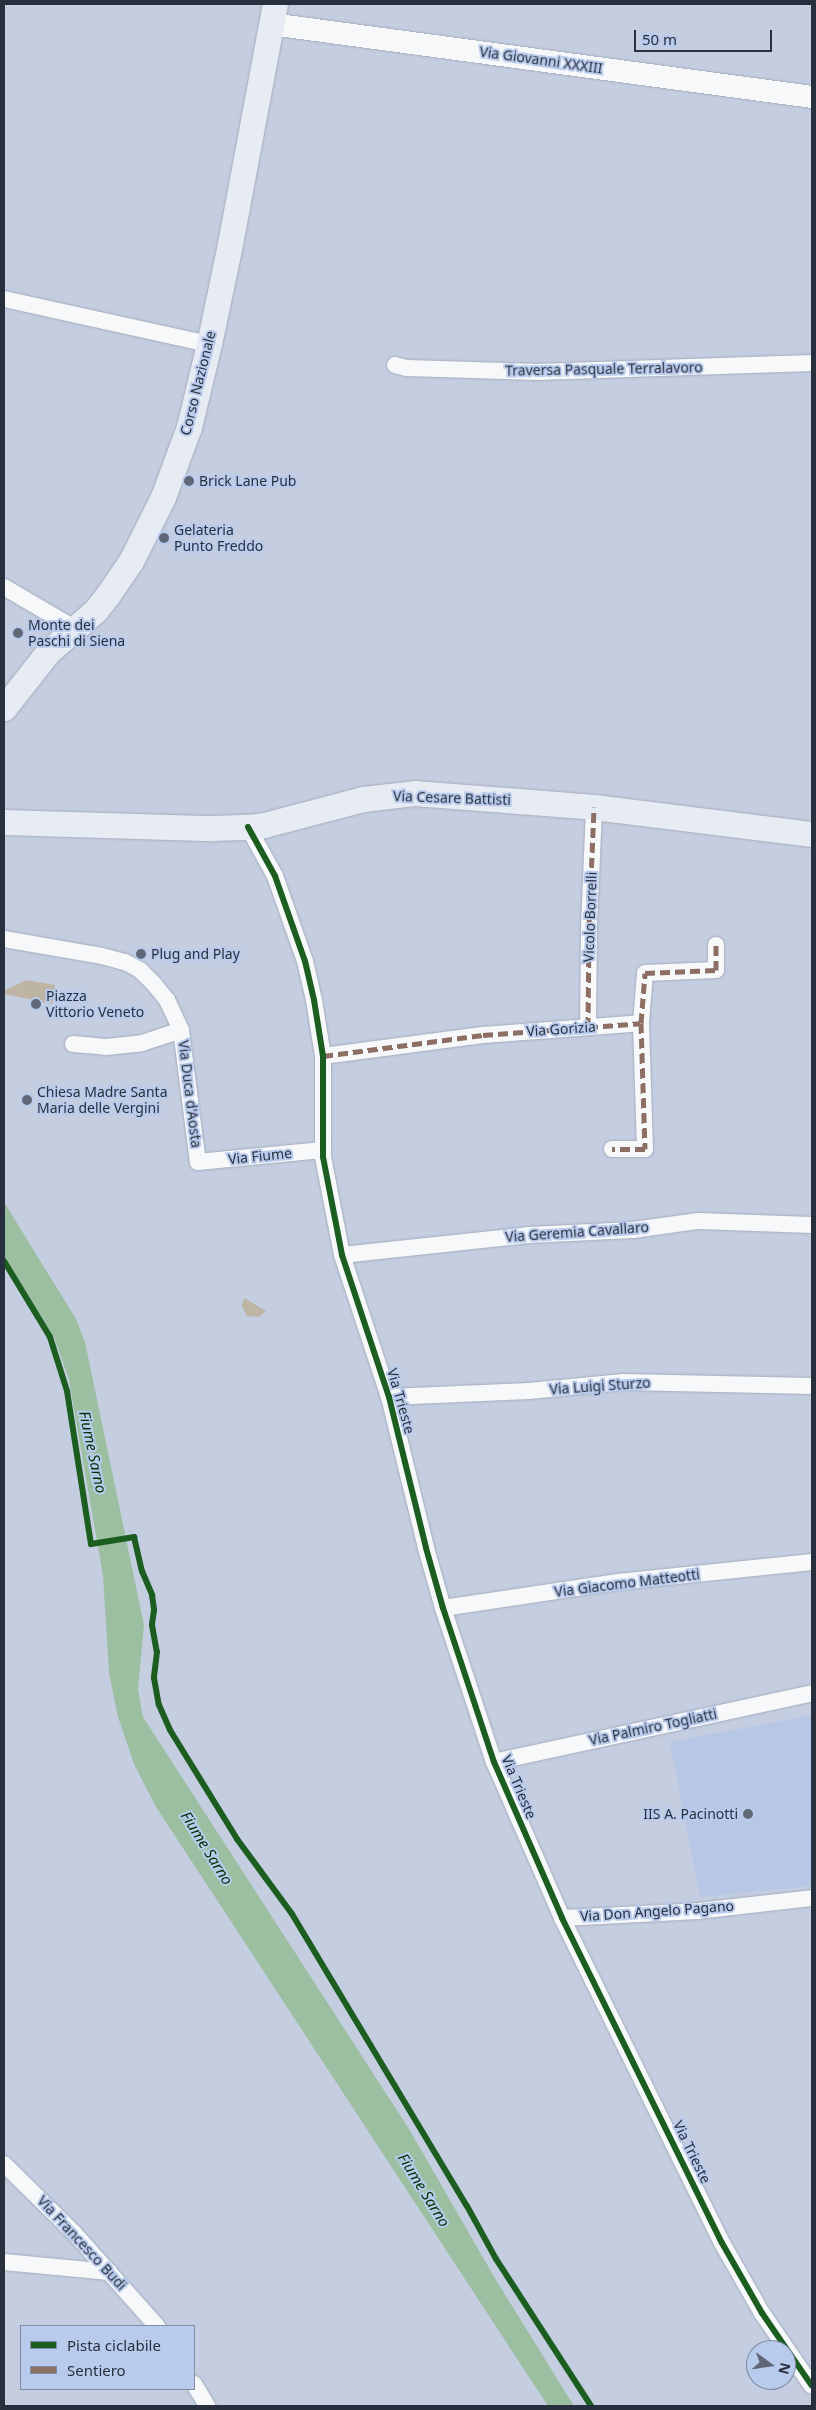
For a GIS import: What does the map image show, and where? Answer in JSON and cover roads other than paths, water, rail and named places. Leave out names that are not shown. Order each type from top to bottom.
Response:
[{"type":"main road","name":"Via Giovanni XXXIII","points":[[273,14],[812,97]]},
{"type":"main road","name":"Corso Nazionale","points":[[4,708],[48,652],[96,610],[107,596],[130,561],[162,497],[190,426],[230,244],[273,14]]},
{"type":"main road","name":"Via Cesare Battisti","points":[[4,822],[212,828],[248,827],[264,825],[363,799],[390,794],[454,795],[594,807],[812,834]]},
{"type":"street","points":[[4,299],[209,344]]},
{"type":"street","name":"Traversa Pasquale Terralavoro","points":[[395,365],[407,368],[538,372],[812,363]]},
{"type":"street","points":[[4,587],[74,628]]},
{"type":"street","name":"Vicolo Borrelli","points":[[588,1027],[589,927],[594,807]]},
{"type":"street","name":"Via Trieste","points":[[248,827],[274,876],[305,961],[314,1000],[323,1056],[322,1150],[342,1255],[389,1397],[426,1548],[443,1608],[494,1762],[562,1918],[722,2243],[762,2312],[812,2386]]},
{"type":"street","name":"Via Duca d'Aosta","points":[[4,938],[125,962],[140,970],[154,984],[167,1000],[182,1030],[198,1162]]},
{"type":"street","points":[[612,1149],[645,1149],[641,1023],[645,973],[716,970],[716,945]]},
{"type":"street","name":"Via Gorizia","points":[[323,1056],[484,1035],[641,1023]]},
{"type":"street","points":[[73,1044],[106,1046],[142,1043],[182,1030]]},
{"type":"street","name":"Via Fiume","points":[[198,1162],[322,1150]]},
{"type":"street","name":"Via Geremia Cavallaro","points":[[342,1255],[528,1235],[633,1230],[698,1221],[812,1225]]},
{"type":"street","name":"Via Luigi Sturzo","points":[[389,1397],[529,1391],[624,1382],[812,1386]]},
{"type":"street","name":"Via Giacomo Matteotti","points":[[443,1608],[618,1582],[812,1562]]},
{"type":"street","name":"Via Palmiro Togliatti","points":[[494,1762],[812,1693]]},
{"type":"street","name":"Via Don Angelo Pagano","points":[[562,1918],[698,1911],[812,1898]]},
{"type":"street","name":"Via Francesco Budi","points":[[4,2164],[39,2196],[156,2325]]},
{"type":"street","points":[[4,2262],[110,2272]]},
{"type":"street","points":[[195,2386],[208,2406]]},
{"type":"water","name":"Fiume Sarno","points":[[4,1202],[76,1319],[85,1342],[144,1625],[138,1689],[143,1717],[409,2129],[496,2280],[574,2406],[548,2406],[156,1807],[134,1764],[118,1717],[109,1673],[103,1576],[69,1380],[54,1337],[4,1256]]},
{"type":"place","name":"Brick Lane Pub","points":[[189,481]]},
{"type":"place","name":"Gelateria Punto Freddo","points":[[164,538]]},
{"type":"place","name":"Monte dei Paschi di Siena","points":[[18,633]]},
{"type":"place","name":"Plug and Play","points":[[141,954]]},
{"type":"place","name":"Piazza Vittorio Veneto","points":[[36,1004]]},
{"type":"place","name":"Chiesa Madre Santa Maria delle Vergini","points":[[27,1100]]},
{"type":"place","name":"IIS A. Pacinotti","points":[[748,1814]]}]
